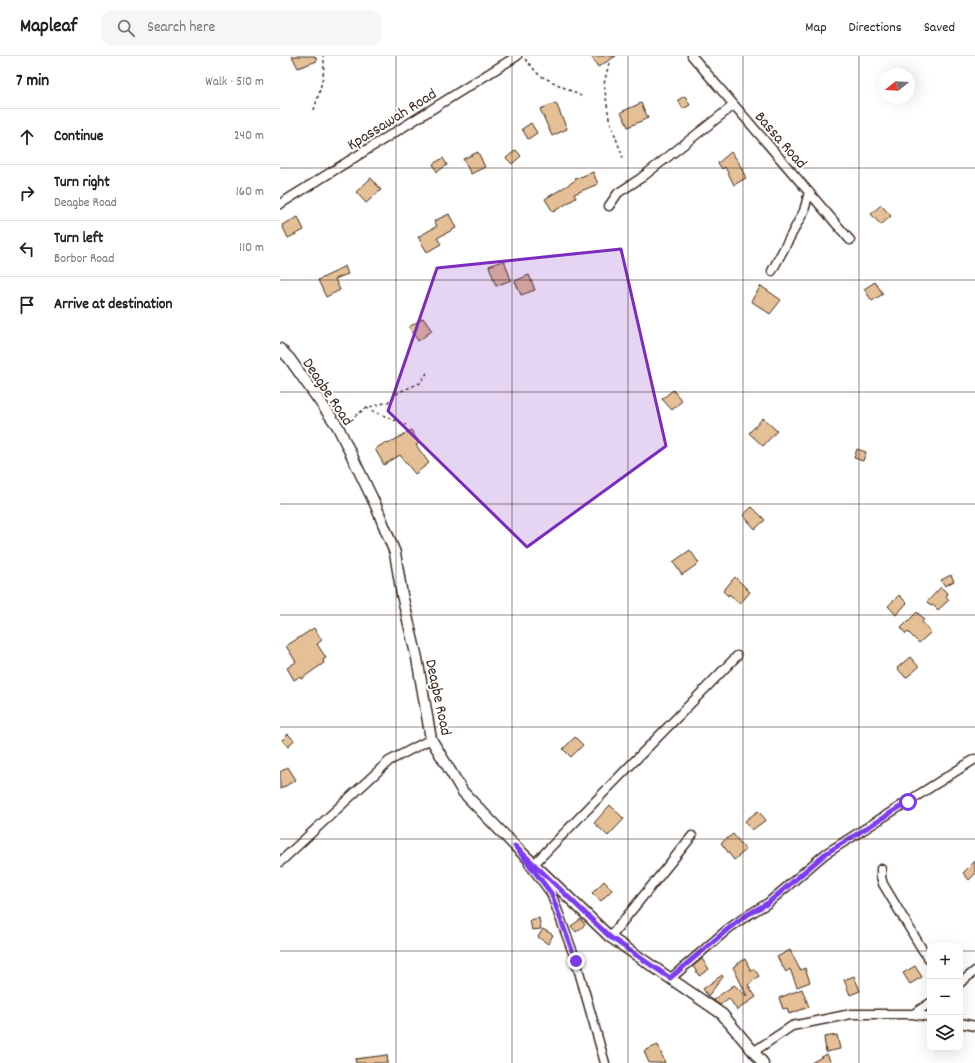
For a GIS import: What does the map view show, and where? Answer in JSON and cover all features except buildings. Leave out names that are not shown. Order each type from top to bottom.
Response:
[{"type":"street","name":"Kpassawah Road","points":[[280,204],[517,56]]},
{"type":"street","name":"Bassa Road","points":[[692,56],[850,240]]},
{"type":"street","points":[[609,206],[618,193],[641,178],[734,105]]},
{"type":"street","points":[[772,271],[804,211],[809,192]]},
{"type":"street","name":"Deagbe Road","points":[[280,349],[289,358],[338,428],[376,506],[395,553],[402,595],[417,658],[431,738],[463,792],[515,846],[610,937],[722,1014],[763,1063]]},
{"type":"street","points":[[534,864],[737,656]]},
{"type":"street","points":[[280,862],[389,761],[431,738]]},
{"type":"street","points":[[670,978],[728,929],[745,916],[768,903],[825,854],[975,759]]},
{"type":"street","points":[[610,937],[692,836]]},
{"type":"street","points":[[515,846],[551,893],[576,961],[605,1063]]},
{"type":"street","points":[[881,869],[883,884],[927,956]]},
{"type":"street","points":[[963,981],[975,971]]},
{"type":"street","points":[[913,1014],[927,1005]]},
{"type":"street","points":[[753,1052],[792,1026],[851,1014],[913,1014],[927,1016]]},
{"type":"street","points":[[963,1024],[975,1026]]},
{"type":"path","points":[[314,110],[320,92],[325,61],[323,56]]},
{"type":"path","points":[[523,56],[539,75],[582,96]]},
{"type":"path","points":[[609,63],[604,84],[609,118],[623,158]]},
{"type":"path","points":[[338,428],[366,408],[388,402],[398,392],[420,383],[427,372]]},
{"type":"path","points":[[366,408],[406,424]]},
{"type":"highlighted area","points":[[621,249],[666,446],[527,547],[388,411],[437,268]]},
{"type":"route","points":[[576,961],[551,893],[515,846],[610,937],[670,978],[728,929],[745,916],[768,903],[825,854],[908,802]]}]
